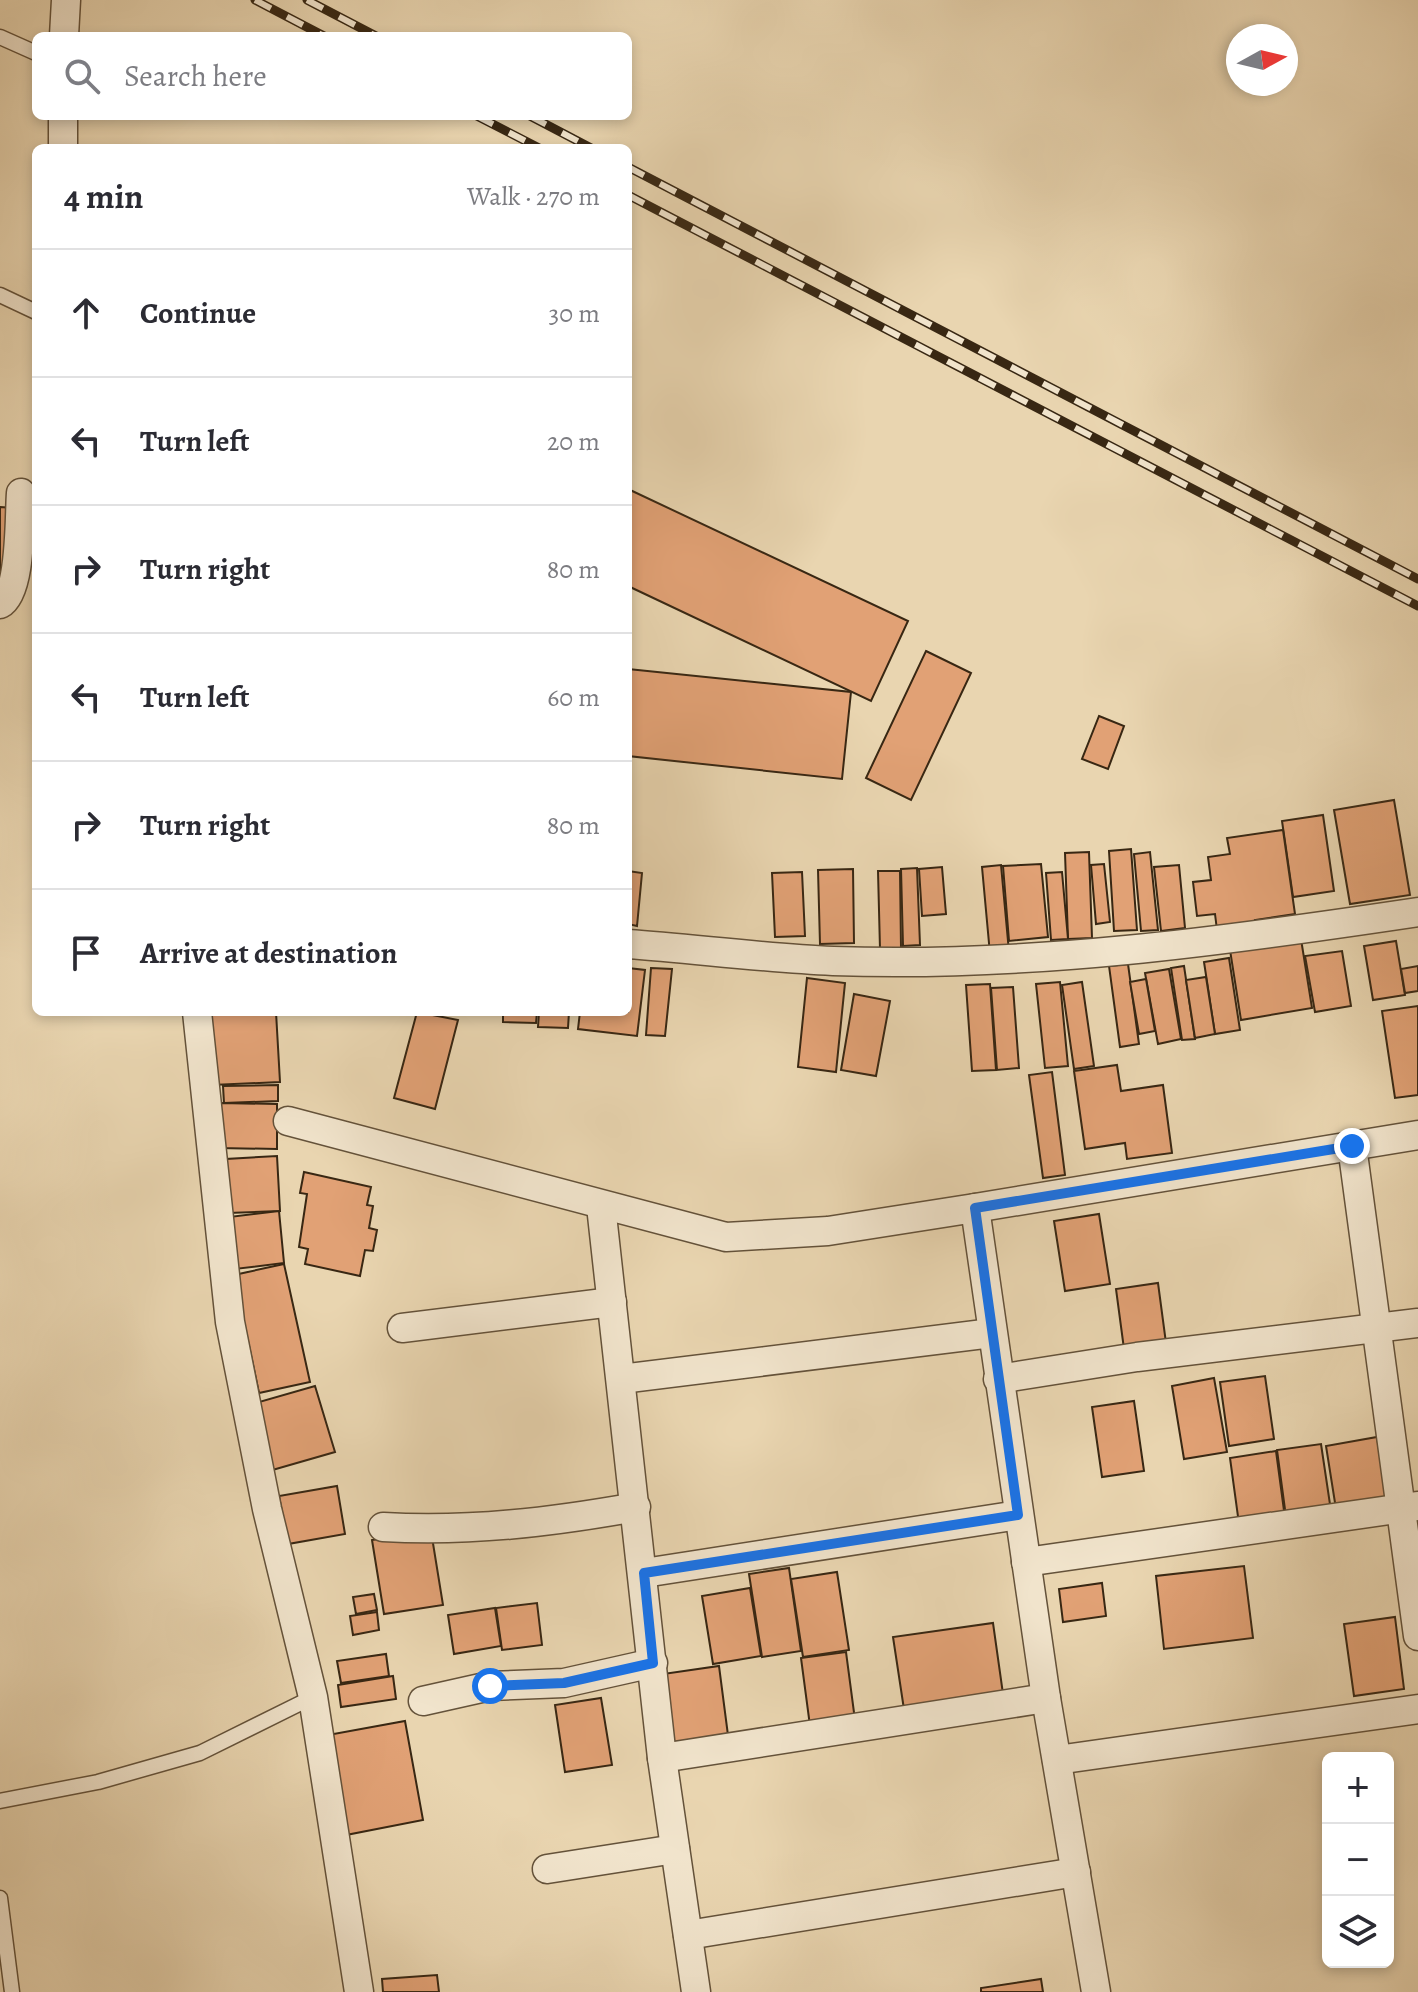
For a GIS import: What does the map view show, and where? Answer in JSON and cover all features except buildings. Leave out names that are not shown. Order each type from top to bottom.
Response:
[{"type":"street","points":[[64,32],[66,0]]},
{"type":"street","points":[[63,120],[63,144]]},
{"type":"street","points":[[0,604],[7,600],[14,584],[19,492]]},
{"type":"street","points":[[632,944],[833,961],[981,960],[1192,945],[1418,912]]},
{"type":"street","points":[[197,1016],[230,1322],[267,1509],[313,1697],[359,1992]]},
{"type":"street","points":[[288,1121],[726,1237],[828,1231],[1418,1135]]},
{"type":"street","points":[[1352,1146],[1376,1326],[1410,1508],[1418,1636]]},
{"type":"street","points":[[601,1206],[644,1573],[662,1758],[696,1992]]},
{"type":"street","points":[[975,1208],[1046,1698],[1096,1992]]},
{"type":"street","points":[[402,1328],[612,1302]]},
{"type":"street","points":[[998,1379],[1376,1326],[1418,1323]]},
{"type":"street","points":[[621,1379],[992,1333]]},
{"type":"street","points":[[383,1527],[437,1530],[546,1523],[636,1507]]},
{"type":"street","points":[[1026,1562],[1410,1508]]},
{"type":"street","points":[[644,1573],[1018,1515]]},
{"type":"street","points":[[423,1701],[490,1686],[564,1683],[653,1663]]},
{"type":"street","points":[[662,1758],[1046,1698]]},
{"type":"street","points":[[1057,1760],[1418,1709]]},
{"type":"street","points":[[547,1869],[675,1849]]},
{"type":"street","points":[[688,1935],[1076,1872]]},
{"type":"lane","points":[[0,37],[32,51]]},
{"type":"lane","points":[[0,295],[32,310]]},
{"type":"lane","points":[[0,1801],[98,1782],[200,1753],[313,1697]]},
{"type":"lane","points":[[0,1898],[12,1992]]},
{"type":"railway","points":[[255,0],[316,32]]},
{"type":"railway","points":[[307,0],[368,32]]},
{"type":"railway","points":[[485,120],[531,144]]},
{"type":"railway","points":[[538,120],[583,144]]},
{"type":"railway","points":[[632,169],[1418,579]]},
{"type":"railway","points":[[632,197],[1418,606]]},
{"type":"route","points":[[490,1686],[564,1683],[653,1663],[644,1573],[1018,1515],[975,1208],[1352,1146]]}]
